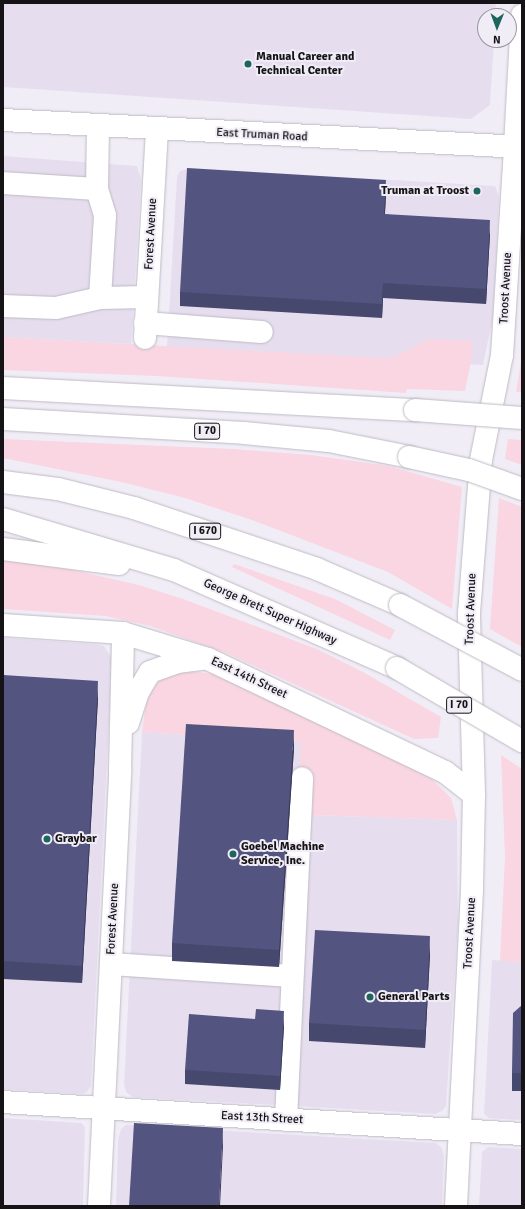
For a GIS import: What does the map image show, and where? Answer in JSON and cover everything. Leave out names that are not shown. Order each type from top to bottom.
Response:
[{"type":"main road","name":"Troost Avenue","points":[[456,1206],[472,889],[474,795],[469,613],[481,460],[502,355],[518,146],[522,15]]},
{"type":"main road","name":"East Truman Road","points":[[3,120],[157,130],[518,146]]},
{"type":"main road","points":[[98,126],[97,189],[105,216],[100,298]]},
{"type":"main road","name":"Forest Avenue","points":[[157,130],[145,330],[262,332]]},
{"type":"main road","points":[[3,183],[97,189]]},
{"type":"main road","points":[[3,306],[56,308],[100,298],[147,297]]},
{"type":"main road","points":[[3,388],[415,410],[522,418]]},
{"type":"main road","name":"I 70","points":[[3,419],[252,433],[329,441],[469,470],[522,489]]},
{"type":"main road","name":"I 670","points":[[3,482],[58,489],[134,508],[317,569],[400,606],[522,670]]},
{"type":"main road","name":"George Brett Super Highway","points":[[3,519],[174,570],[397,668],[522,741]]},
{"type":"main road","points":[[3,549],[174,570]]},
{"type":"main road","name":"East 14th Street","points":[[3,625],[123,632],[208,659],[445,772],[474,795]]},
{"type":"main road","name":"Forest Avenue","points":[[99,1206],[120,770],[123,632]]},
{"type":"main road","points":[[120,770],[130,713],[138,692],[150,672],[177,662],[208,659]]},
{"type":"main road","points":[[286,1120],[302,778]]},
{"type":"main road","points":[[111,964],[292,976]]},
{"type":"main road","name":"East 13th Street","points":[[3,1102],[522,1134]]},
{"type":"shaded area","name":"Manual Career and Technical Center","points":[[3,3],[496,3],[496,8],[477,8],[477,48],[494,48],[490,105],[471,119],[3,87]]},
{"type":"shaded area","points":[[3,156],[137,166],[141,179],[131,344],[3,337]]},
{"type":"shaded area","points":[[190,168],[495,186],[499,196],[493,317],[483,365],[167,347],[177,177],[180,171]]},
{"type":"shaded area","points":[[3,337],[384,358],[396,356],[429,339],[472,341],[472,357],[465,391],[407,389],[406,393],[157,376],[3,370]]},
{"type":"shaded area","points":[[521,362],[522,392],[516,392]]},
{"type":"shaded area","points":[[3,439],[233,449],[311,455],[389,466],[462,487],[452,609],[388,572],[252,520],[185,498],[121,482],[3,458]]},
{"type":"shaded area","points":[[508,439],[522,440],[522,465],[505,459]]},
{"type":"shaded area","points":[[499,498],[522,507],[522,647],[490,629]]},
{"type":"shaded area","points":[[3,559],[68,569],[139,585],[183,599],[317,649],[363,672],[441,717],[438,738],[414,739],[226,653],[150,626],[106,616],[3,609]]},
{"type":"shaded area","points":[[234,564],[335,599],[395,630],[390,640],[232,567]]},
{"type":"shaded area","points":[[3,638],[94,644],[104,646],[112,659],[91,1086],[87,1092],[82,1094],[3,1089]]},
{"type":"shaded area","points":[[181,670],[221,675],[296,708],[432,779],[451,798],[457,820],[311,815],[312,769],[300,769],[301,742],[142,732],[146,704],[154,686],[167,674]]},
{"type":"shaded area","points":[[142,732],[301,742],[312,769],[311,815],[457,820],[458,923],[446,1106],[442,1111],[435,1114],[133,1097],[126,1092],[124,1084]]},
{"type":"shaded area","points":[[501,755],[522,769],[522,962],[500,961],[505,857]]},
{"type":"shaded area","points":[[492,960],[522,962],[522,1120],[489,1118],[484,1114]]},
{"type":"shaded area","points":[[3,1118],[81,1123],[85,1127],[83,1206],[3,1206]]},
{"type":"shaded area","points":[[126,1125],[436,1143],[442,1148],[444,1157],[442,1206],[116,1206],[118,1140],[121,1129]]},
{"type":"shaded area","points":[[488,1147],[522,1149],[522,1206],[479,1206],[482,1152]]},
{"type":"building","points":[[187,168],[386,180],[384,214],[490,220],[486,289],[383,283],[382,304],[180,292]]},
{"type":"building","name":"Graybar","points":[[3,675],[98,681],[82,966],[3,961]]},
{"type":"building","name":"Goebel Machine Service, Inc.","points":[[186,724],[294,730],[279,950],[172,943]]},
{"type":"building","name":"General Parts","points":[[315,930],[430,936],[425,1030],[309,1023]]},
{"type":"building","points":[[522,1005],[522,1073],[512,1073],[513,1013]]},
{"type":"building","points":[[256,1009],[284,1011],[280,1076],[185,1070],[189,1014],[255,1019]]},
{"type":"building","points":[[134,1123],[223,1128],[219,1206],[129,1206]]},
{"type":"place","name":"Manual Career and Technical Center","points":[[248,64]]},
{"type":"place","name":"Truman at Troost","points":[[477,191]]},
{"type":"place","name":"Graybar","points":[[47,839]]},
{"type":"place","name":"Goebel Machine Service, Inc.","points":[[233,854]]},
{"type":"place","name":"General Parts","points":[[370,997]]}]
